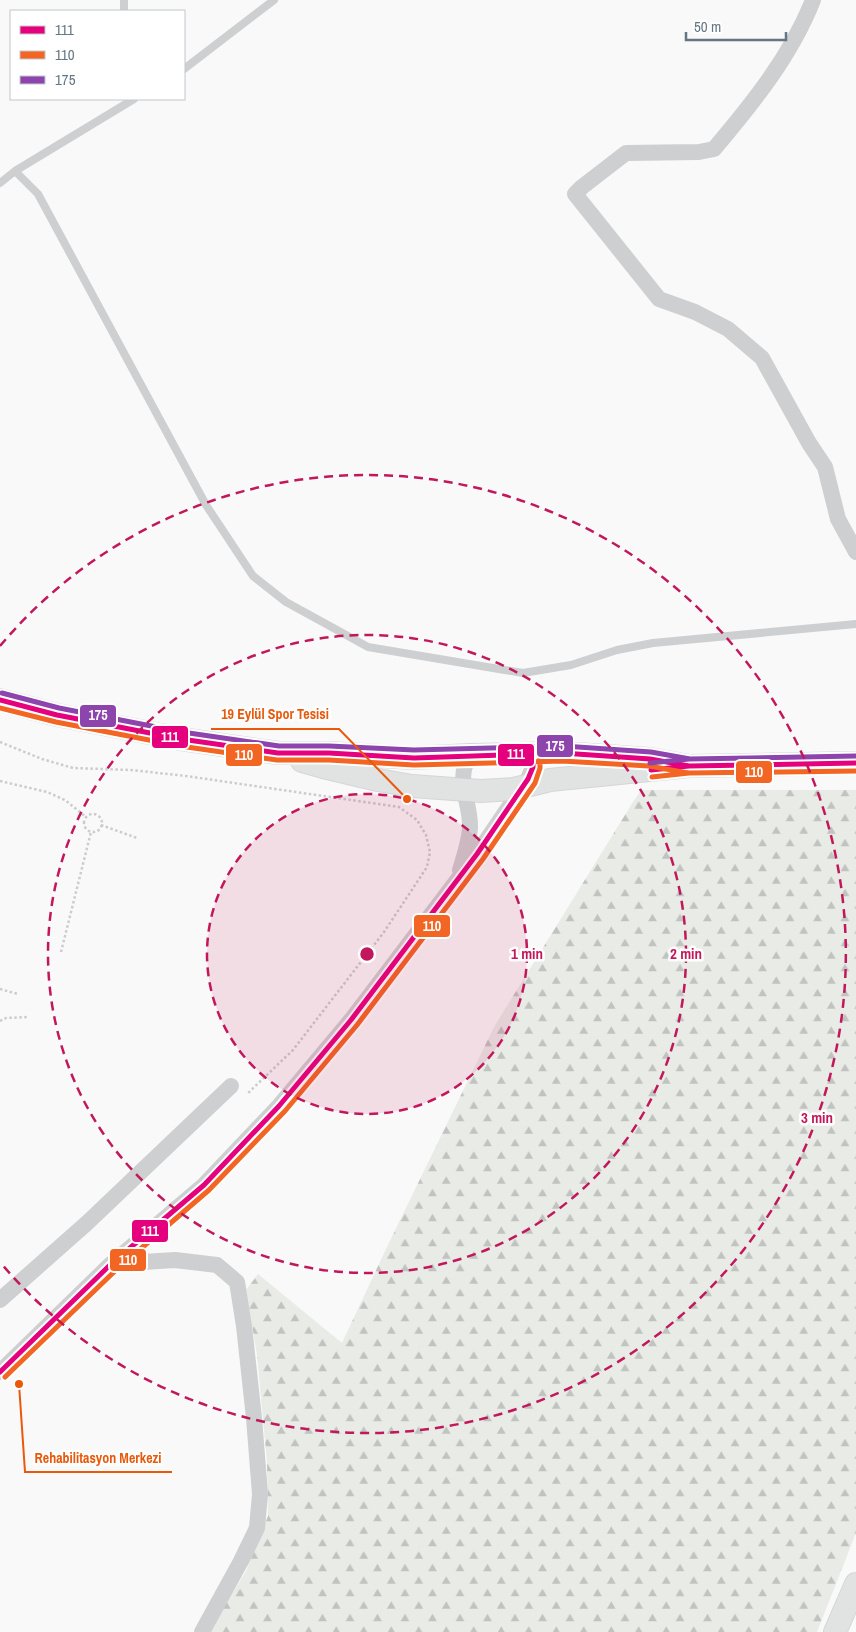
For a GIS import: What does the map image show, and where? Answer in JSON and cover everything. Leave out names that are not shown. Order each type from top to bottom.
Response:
[{"type":"main road","points":[[0,700],[57,715],[162,736],[278,753],[329,753],[414,758],[533,753],[610,755],[650,759],[689,766]]},
{"type":"main road","points":[[278,753],[323,767],[378,780],[412,786],[463,790],[523,788],[550,780],[689,766],[856,763]]},
{"type":"main road","points":[[835,1632],[856,1584]]},
{"type":"street","points":[[813,0],[804,22],[758,96],[714,149],[699,152],[626,154],[575,194],[659,299],[695,312],[728,328],[762,358],[825,467],[838,519],[856,552]]},
{"type":"street","points":[[0,1372],[111,1264],[204,1185],[279,1106],[351,1020],[477,854],[523,788],[533,767],[533,753]]},
{"type":"street","points":[[457,880],[468,844],[470,828],[463,790],[465,762],[470,755]]},
{"type":"street","points":[[0,1300],[87,1223],[231,1086]]},
{"type":"street","points":[[111,1264],[175,1260],[217,1265],[236,1282],[244,1326],[254,1418],[260,1494],[257,1528],[202,1632]]},
{"type":"lane","points":[[185,68],[274,0]]},
{"type":"lane","points":[[118,100],[118,109]]},
{"type":"lane","points":[[0,183],[14,171],[132,100]]},
{"type":"lane","points":[[14,171],[38,194],[206,505],[253,576],[286,602],[368,647],[523,674],[571,664],[617,650],[653,643],[856,624]]},
{"type":"path","points":[[0,742],[42,759],[72,768],[131,770],[186,776],[398,807],[417,820],[426,835],[430,852],[427,867],[384,932],[294,1050],[247,1094]]},
{"type":"path","points":[[0,781],[47,792],[66,800],[86,817]]},
{"type":"path","points":[[90,814],[96,815],[101,820],[101,825],[98,830],[91,832],[84,826],[84,821],[90,814]]},
{"type":"path","points":[[101,825],[137,838]]},
{"type":"path","points":[[61,952],[91,832]]},
{"type":"path","points":[[0,989],[18,994]]},
{"type":"path","points":[[0,1021],[6,1018],[29,1017]]},
{"type":"green space","points":[[641,790],[856,790],[856,1533],[817,1632],[209,1632],[246,1571],[268,1516],[267,1462],[257,1355],[246,1290],[258,1274],[342,1343],[494,1027]]},
{"type":"transit line","name":"175","points":[[2,693],[59,708],[182,732],[279,746],[414,750],[563,746],[651,752],[690,759]]},
{"type":"transit line","name":"111","points":[[0,700],[57,715],[181,739],[278,753],[329,753],[414,758],[562,753],[650,759],[689,766]]},
{"type":"transit line","name":"110","points":[[0,708],[56,722],[180,746],[277,760],[329,760],[414,765],[562,761],[649,766],[688,773]]},
{"type":"transit line","name":"111","points":[[0,1372],[111,1264],[204,1185],[279,1106],[351,1020],[477,854],[528,779],[533,767],[533,753]]},
{"type":"transit line","name":"110","points":[[5,1377],[116,1270],[209,1190],[285,1111],[357,1025],[483,859],[535,783],[540,768],[540,753]]},
{"type":"transit line","name":"175","points":[[650,763],[689,759],[856,756]]},
{"type":"transit line","name":"111","points":[[651,770],[689,766],[856,763]]},
{"type":"transit line","name":"110","points":[[652,777],[689,773],[856,771]]},
{"type":"place","name":"19 Eylül Spor Tesisi","points":[[407,799]]},
{"type":"place","name":"Rehabilitasyon Merkezi","points":[[19,1384]]}]
